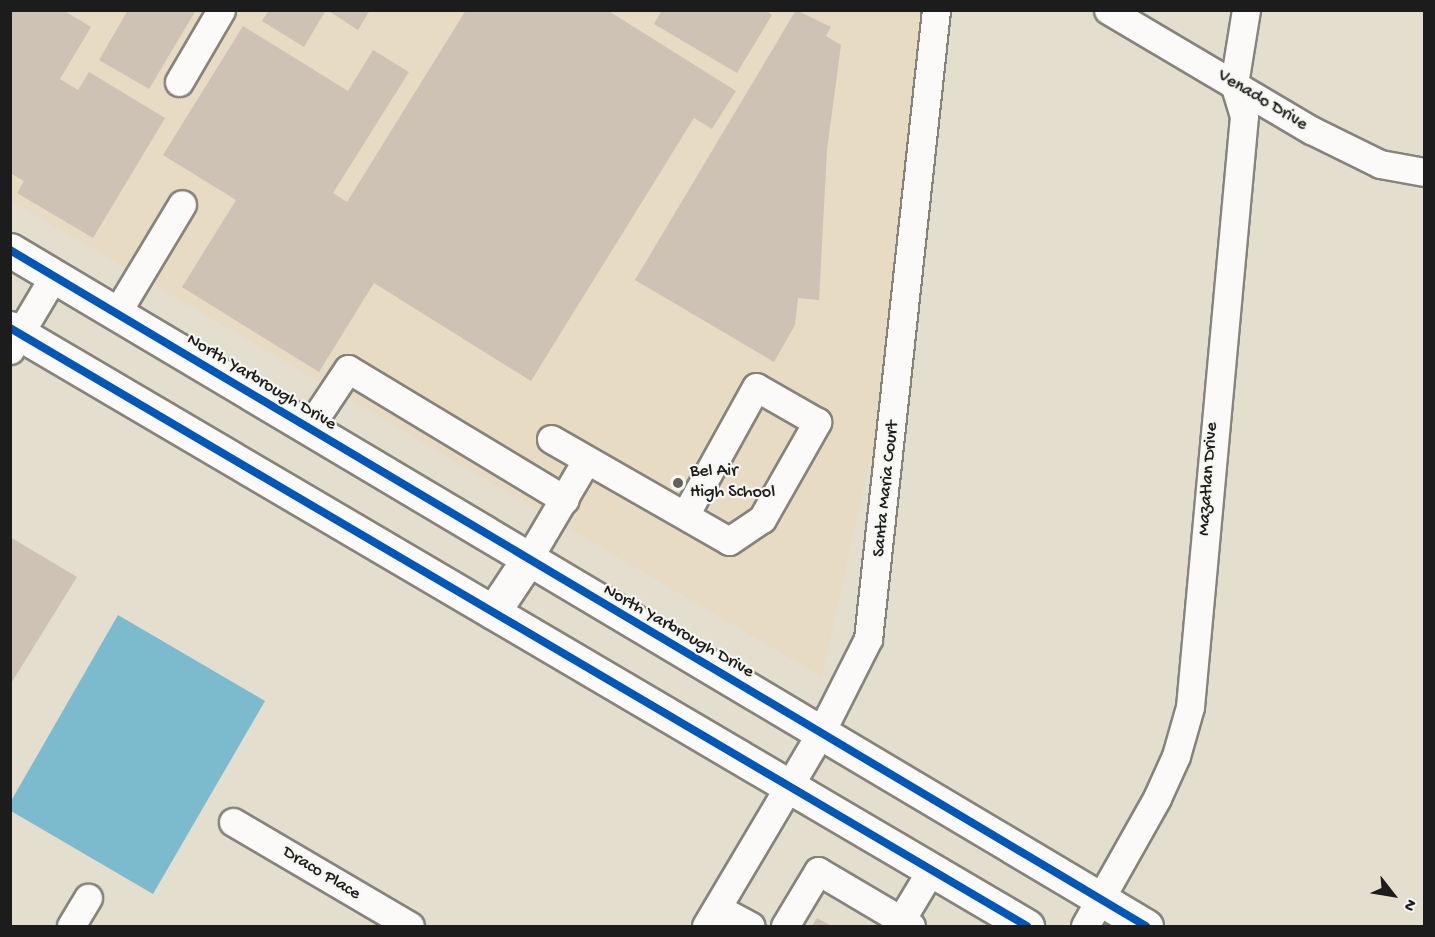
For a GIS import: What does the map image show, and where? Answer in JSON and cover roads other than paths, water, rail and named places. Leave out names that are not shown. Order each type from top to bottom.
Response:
[{"type":"main road","name":"North Yarbrough Drive","points":[[10,250],[527,561],[821,732],[1146,927]]},
{"type":"main road","points":[[14,337],[493,612],[1027,927]]},
{"type":"main road","points":[[493,612],[527,561]]},
{"type":"street","points":[[179,82],[221,10]]},
{"type":"street","name":"Santa Maria Court","points":[[711,917],[821,732],[854,671],[875,603],[936,10]]},
{"type":"street","name":"Venado Drive","points":[[1108,10],[1234,84],[1380,164],[1425,172]]},
{"type":"street","name":"Mazatlan Drive","points":[[1085,927],[1176,756],[1190,707],[1244,116],[1234,84],[1246,10]]},
{"type":"street","points":[[116,314],[182,204]]},
{"type":"street","points":[[14,337],[54,276]]},
{"type":"street","points":[[308,429],[348,369],[564,500]]},
{"type":"street","points":[[551,439],[729,541],[762,519],[816,422],[756,387],[686,515]]},
{"type":"street","points":[[527,561],[586,461]]},
{"type":"street","name":"Draco Place","points":[[232,822],[410,927]]},
{"type":"street","points":[[785,927],[818,871],[906,924],[931,870]]},
{"type":"street","points":[[71,927],[88,898]]},
{"type":"street","points":[[711,917],[751,927]]},
{"type":"water","points":[[118,615],[265,701],[153,894],[11,811],[11,801]]},
{"type":"place","name":"Bel Air High School","points":[[678,483]]}]
